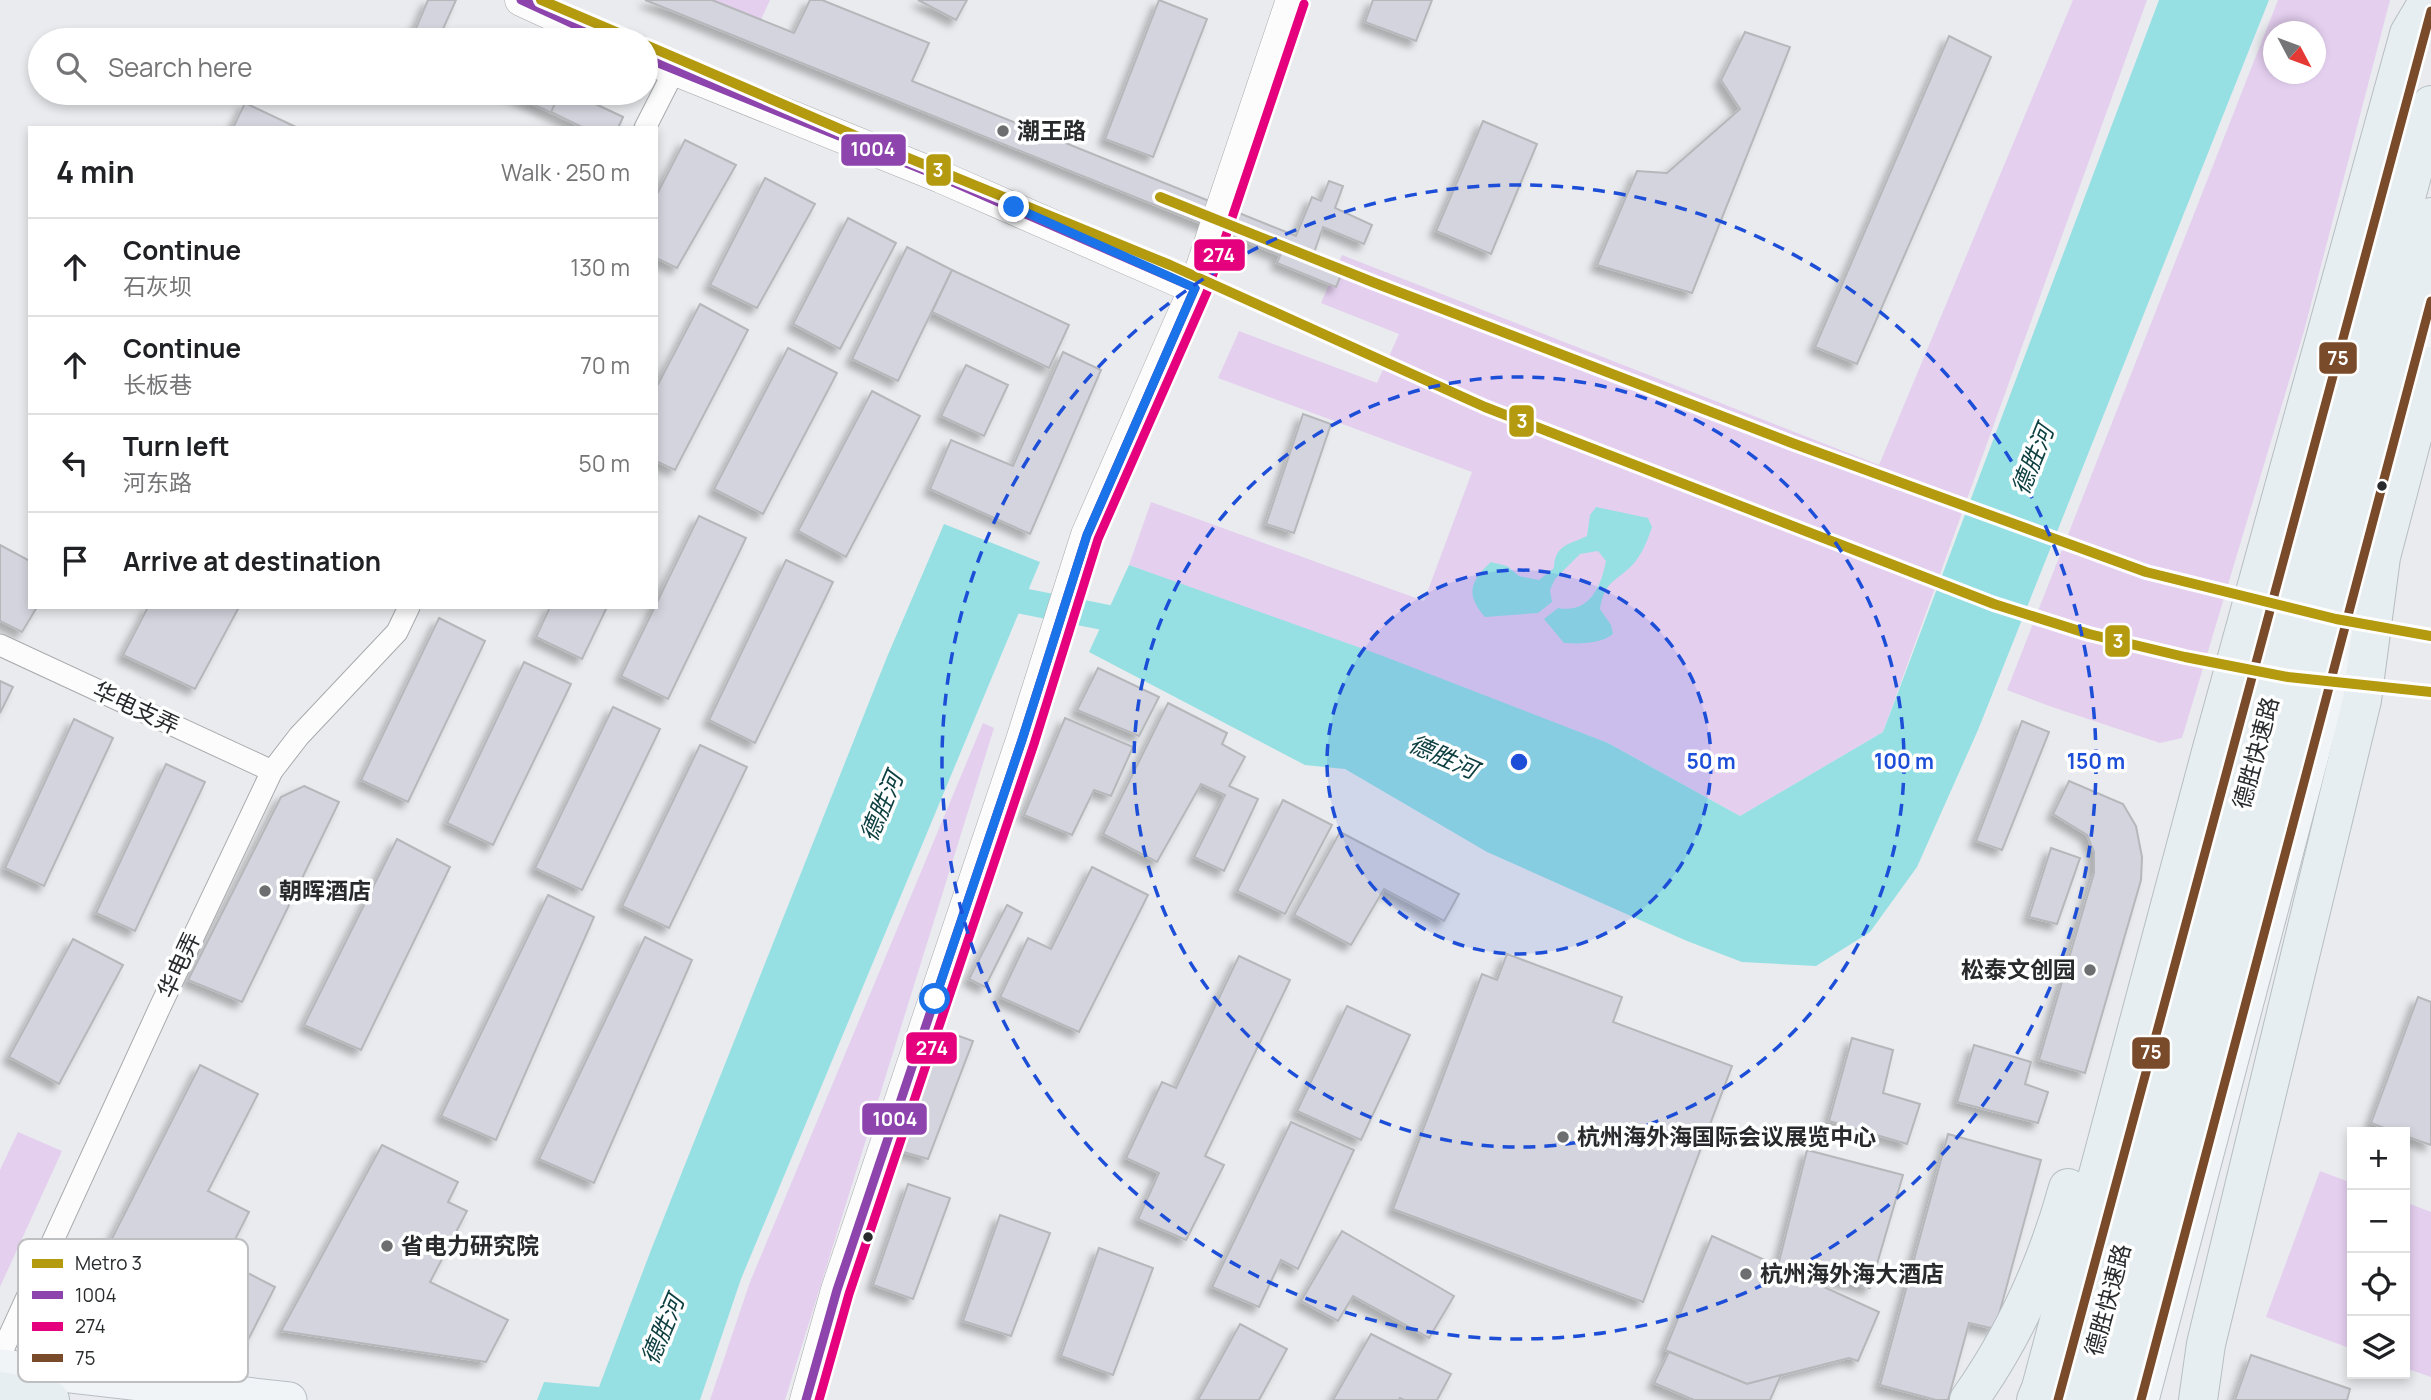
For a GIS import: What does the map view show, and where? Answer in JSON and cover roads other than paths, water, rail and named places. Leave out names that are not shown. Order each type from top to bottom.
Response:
[{"type":"highway","points":[[2036,1400],[2409,34],[2429,0]]},
{"type":"highway","name":"德胜快速路","points":[[2080,1400],[2431,105]]},
{"type":"highway","name":"德胜快速路","points":[[2113,1400],[2431,217]]},
{"type":"highway","points":[[2173,1400],[2381,557],[2431,366]]},
{"type":"highway","points":[[1969,1400],[1993,1366],[2044,1263],[2062,1210],[2190,744],[2288,478]]},
{"type":"highway","points":[[2197,1400],[2210,1330],[2362,700],[2381,557]]},
{"type":"highway","points":[[0,1391],[51,1400]]},
{"type":"main road","points":[[2057,1400],[2431,11]]},
{"type":"main road","points":[[2141,1400],[2431,301]]},
{"type":"main road","points":[[0,1367],[18,1369]]},
{"type":"main road","points":[[131,1382],[289,1400]]},
{"type":"street","points":[[521,0],[582,28]]},
{"type":"street","points":[[806,1400],[837,1290],[1022,740],[1087,535],[1195,288],[1292,0]]},
{"type":"street","points":[[658,64],[941,177],[1195,288]]},
{"type":"street","points":[[658,102],[674,71]]},
{"type":"street","points":[[646,126],[657,105]]},
{"type":"street","name":"华电弄","points":[[53,1239],[155,1016],[272,771],[299,736],[397,632],[408,609]]},
{"type":"street","name":"华电支弄","points":[[0,645],[272,771]]},
{"type":"street","name":"华电弄","points":[[0,1356],[18,1317]]},
{"type":"water","points":[[2159,0],[2269,0],[1978,730],[1917,867],[1870,932],[1816,966],[1742,962],[1687,941],[1487,852],[1345,769],[1305,765],[1089,652],[1129,565],[1383,656],[1608,743],[1740,816],[1883,732]]},
{"type":"water","points":[[1596,507],[1648,518],[1652,527],[1638,558],[1613,581],[1602,599],[1600,609],[1611,625],[1613,634],[1596,642],[1564,643],[1544,619],[1558,608],[1578,607],[1592,596],[1601,580],[1606,561],[1598,551],[1580,554],[1555,579],[1550,590],[1552,602],[1538,613],[1485,617],[1475,602],[1473,588],[1478,576],[1491,562],[1507,566],[1519,576],[1539,580],[1554,568],[1560,550],[1587,536],[1590,515]]},
{"type":"water","points":[[944,524],[1040,562],[741,1279],[700,1400],[537,1400],[544,1382],[599,1387],[887,657]]},
{"type":"waterway","name":"德胜河","points":[[989,609],[1017,600],[1139,624]]},
{"type":"metro line","name":"3","points":[[541,0],[607,28]]},
{"type":"metro line","name":"3","points":[[658,50],[884,148],[1170,265],[1485,407],[1994,604],[2089,634],[2185,657],[2288,677],[2431,692]]},
{"type":"metro line","name":"3","points":[[1160,197],[1375,283],[1792,443],[2146,572],[2336,619],[2431,636]]},
{"type":"place","name":"潮王路","points":[[1003,131]]},
{"type":"place","name":"朝晖酒店","points":[[265,891]]},
{"type":"place","name":"松泰文创园","points":[[2090,970]]},
{"type":"place","name":"杭州海外海国际会议展览中心","points":[[1563,1137]]},
{"type":"place","name":"省电力研究院","points":[[387,1246]]},
{"type":"place","name":"杭州海外海大酒店","points":[[1746,1274]]}]
